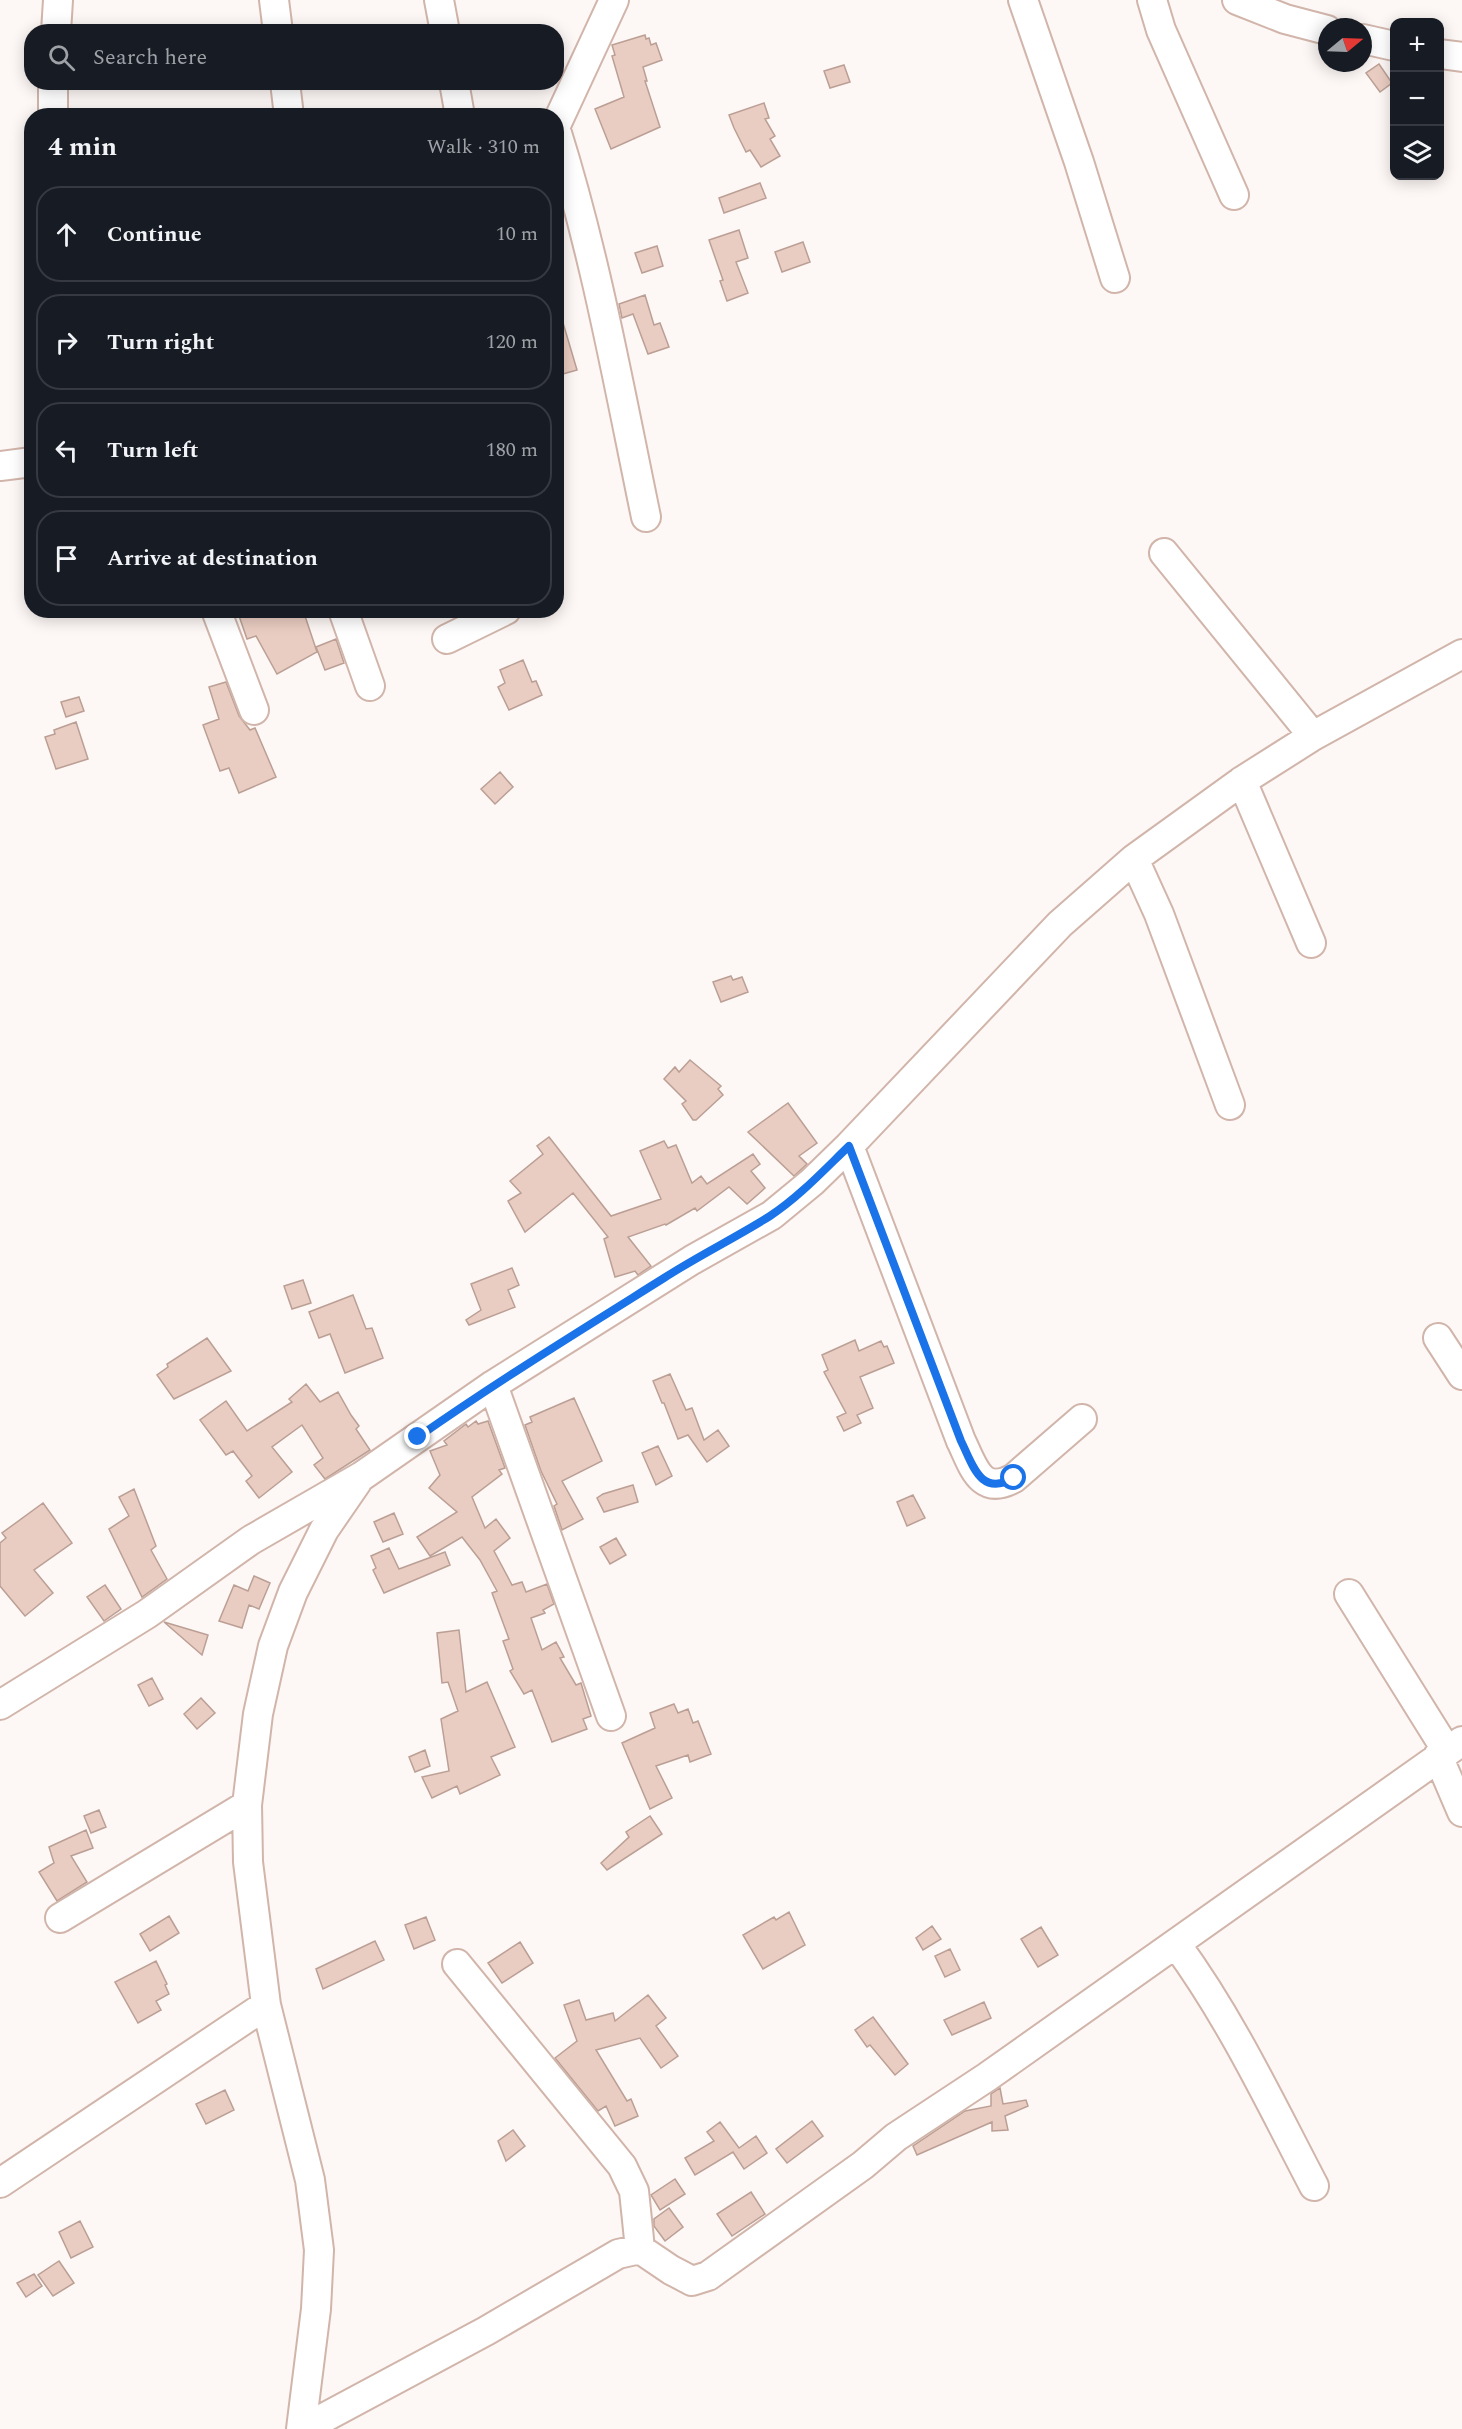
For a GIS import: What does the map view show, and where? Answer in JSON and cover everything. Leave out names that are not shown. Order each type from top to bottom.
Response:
[{"type":"street","points":[[56,24],[58,0]]},
{"type":"street","points":[[274,0],[277,24]]},
{"type":"street","points":[[439,0],[444,24]]},
{"type":"street","points":[[564,108],[614,0]]},
{"type":"street","points":[[1023,0],[1079,162],[1115,278]]},
{"type":"street","points":[[1152,0],[1161,30],[1234,195]]},
{"type":"street","points":[[1237,0],[1285,19],[1318,28]]},
{"type":"street","points":[[1372,41],[1390,45]]},
{"type":"street","points":[[1444,55],[1462,57]]},
{"type":"street","points":[[53,90],[53,108]]},
{"type":"street","points":[[286,90],[288,108]]},
{"type":"street","points":[[455,90],[459,108]]},
{"type":"street","points":[[564,155],[577,196],[601,298],[646,517]]},
{"type":"street","points":[[0,466],[24,463]]},
{"type":"street","points":[[1164,554],[1313,735]]},
{"type":"street","points":[[219,618],[254,710]]},
{"type":"street","points":[[346,618],[370,686]]},
{"type":"street","points":[[447,639],[490,618]]},
{"type":"street","points":[[0,1705],[147,1614],[251,1540],[362,1476],[493,1385],[692,1260],[772,1215],[812,1182],[849,1146],[1060,924],[1134,859],[1242,781],[1313,735],[1462,654]]},
{"type":"street","points":[[1242,781],[1311,943]]},
{"type":"street","points":[[1134,859],[1159,914],[1230,1105]]},
{"type":"street","points":[[849,1146],[961,1441],[978,1476],[992,1485],[1003,1484],[1014,1478],[1082,1419]]},
{"type":"street","points":[[1438,1338],[1462,1375]]},
{"type":"street","points":[[493,1385],[611,1716]]},
{"type":"street","points":[[302,2429],[316,2309],[318,2250],[310,2180],[266,2005],[248,1862],[247,1805],[258,1714],[273,1646],[293,1592],[324,1530],[362,1476]]},
{"type":"street","points":[[1349,1594],[1449,1749],[1462,1812]]},
{"type":"street","points":[[457,1964],[622,2166],[634,2191],[640,2248],[671,2270],[692,2281],[708,2277],[854,2172],[896,2137],[987,2077],[1449,1749]]},
{"type":"street","points":[[60,1918],[247,1805]]},
{"type":"street","points":[[1176,1944],[1196,1971],[1238,2042],[1314,2187]]},
{"type":"street","points":[[0,2183],[266,2005]]},
{"type":"street","points":[[302,2429],[486,2331],[584,2272],[618,2254],[640,2248]]},
{"type":"building","points":[[645,35],[646,39],[649,38],[651,45],[656,43],[662,60],[643,67],[647,81],[645,81],[660,127],[611,149],[595,109],[624,97],[612,56],[615,55],[612,45]]},
{"type":"building","points":[[1379,64],[1390,80],[1390,84],[1380,92],[1366,73],[1372,72],[1372,69]]},
{"type":"building","points":[[844,65],[850,82],[830,88],[824,71]]},
{"type":"building","points":[[764,103],[769,118],[765,119],[775,136],[770,139],[780,156],[761,167],[750,150],[746,152],[729,115]]},
{"type":"building","points":[[760,183],[766,198],[724,213],[719,198]]},
{"type":"building","points":[[739,230],[748,258],[736,262],[748,293],[727,301],[720,281],[723,280],[709,240]]},
{"type":"building","points":[[803,242],[810,262],[782,272],[775,252]]},
{"type":"building","points":[[657,246],[663,266],[642,273],[635,253]]},
{"type":"building","points":[[645,295],[654,325],[660,323],[669,347],[648,354],[633,314],[622,318],[619,304]]},
{"type":"building","points":[[564,326],[577,370],[564,374]]},
{"type":"building","points":[[240,618],[306,618],[317,652],[277,674],[256,636],[247,639]]},
{"type":"building","points":[[336,639],[344,663],[325,670],[316,647]]},
{"type":"building","points":[[523,660],[532,682],[536,681],[542,695],[509,710],[498,687],[505,683],[500,670]]},
{"type":"building","points":[[226,682],[239,716],[250,730],[255,728],[276,777],[239,793],[229,768],[220,771],[203,725],[219,719],[209,687]]},
{"type":"building","points":[[79,697],[84,711],[66,717],[61,702]]},
{"type":"building","points":[[76,722],[88,759],[56,769],[45,737],[55,734],[54,730]]},
{"type":"building","points":[[500,772],[513,787],[495,804],[481,789]]},
{"type":"building","points":[[731,976],[733,980],[742,977],[748,992],[721,1002],[713,982]]},
{"type":"building","points":[[690,1060],[721,1086],[718,1089],[723,1095],[696,1120],[693,1120],[682,1104],[686,1101],[664,1079],[675,1067],[679,1072]]},
{"type":"building","points":[[788,1103],[817,1143],[799,1156],[807,1164],[794,1176],[748,1132]]},
{"type":"building","points":[[549,1137],[611,1216],[661,1199],[640,1151],[664,1141],[668,1148],[676,1145],[692,1183],[701,1176],[707,1184],[753,1154],[760,1164],[751,1171],[765,1188],[747,1204],[729,1187],[697,1211],[695,1208],[666,1225],[628,1237],[651,1266],[638,1275],[635,1271],[615,1277],[604,1239],[608,1237],[573,1193],[525,1232],[508,1201],[521,1193],[510,1181],[543,1154],[537,1146]]},
{"type":"building","points":[[512,1268],[519,1285],[508,1290],[515,1307],[469,1325],[466,1320],[481,1310],[471,1284]]},
{"type":"building","points":[[303,1280],[311,1303],[292,1309],[284,1286]]},
{"type":"building","points":[[353,1295],[366,1329],[372,1328],[383,1358],[345,1373],[330,1334],[319,1338],[309,1312]]},
{"type":"building","points":[[207,1338],[231,1371],[174,1399],[157,1375],[168,1367],[167,1364]]},
{"type":"building","points":[[855,1340],[859,1351],[881,1341],[884,1347],[887,1346],[894,1363],[860,1377],[873,1408],[857,1415],[861,1423],[844,1431],[837,1417],[846,1413],[824,1372],[828,1370],[822,1355]]},
{"type":"building","points":[[670,1374],[686,1410],[692,1408],[704,1440],[718,1430],[729,1446],[707,1462],[688,1435],[678,1439],[664,1403],[662,1403],[653,1381]]},
{"type":"building","points":[[306,1384],[320,1402],[338,1392],[359,1426],[356,1429],[370,1450],[325,1479],[314,1465],[323,1458],[302,1425],[272,1447],[292,1472],[259,1498],[246,1481],[252,1476],[233,1451],[226,1455],[200,1420],[226,1401],[247,1431],[292,1402],[289,1399]]},
{"type":"building","points":[[574,1398],[602,1461],[562,1481],[583,1519],[562,1530],[554,1506],[557,1504],[541,1471],[525,1425],[532,1422],[530,1417]]},
{"type":"building","points":[[476,1421],[478,1424],[488,1421],[505,1468],[499,1470],[502,1474],[472,1497],[485,1528],[496,1519],[510,1538],[494,1551],[512,1585],[522,1582],[526,1592],[547,1584],[554,1604],[543,1610],[545,1613],[531,1618],[542,1650],[556,1642],[564,1657],[560,1658],[576,1685],[581,1683],[591,1716],[583,1719],[587,1729],[552,1742],[532,1690],[524,1694],[510,1671],[513,1669],[503,1641],[509,1639],[492,1593],[497,1591],[480,1560],[462,1537],[430,1556],[417,1537],[457,1512],[429,1488],[440,1475],[430,1451],[447,1445],[444,1441],[466,1424],[468,1427]]},
{"type":"building","points":[[658,1446],[672,1476],[656,1485],[642,1453]]},
{"type":"building","points":[[633,1485],[638,1502],[604,1512],[597,1498]]},
{"type":"building","points":[[134,1489],[156,1546],[151,1550],[167,1579],[142,1597],[109,1529],[129,1516],[119,1497]]},
{"type":"building","points":[[913,1495],[925,1518],[907,1526],[897,1502]]},
{"type":"building","points":[[43,1503],[72,1543],[34,1570],[53,1593],[25,1616],[0,1586],[0,1543],[6,1538],[2,1533]]},
{"type":"building","points":[[394,1513],[403,1534],[383,1542],[374,1522]]},
{"type":"building","points":[[616,1538],[626,1555],[610,1564],[600,1547]]},
{"type":"building","points":[[389,1548],[399,1569],[445,1552],[450,1565],[384,1593],[373,1570],[376,1568],[371,1556]]},
{"type":"building","points":[[254,1576],[270,1583],[259,1609],[249,1605],[242,1628],[219,1621],[234,1585],[248,1591]]},
{"type":"building","points":[[105,1585],[121,1609],[104,1621],[87,1597]]},
{"type":"building","points":[[164,1622],[208,1635],[202,1655]]},
{"type":"building","points":[[459,1630],[466,1692],[487,1682],[515,1747],[491,1757],[500,1775],[460,1794],[457,1786],[432,1798],[422,1777],[449,1771],[441,1719],[458,1711],[448,1682],[442,1683],[437,1633]]},
{"type":"building","points":[[152,1678],[163,1699],[149,1706],[138,1685]]},
{"type":"building","points":[[201,1698],[215,1713],[197,1729],[184,1714]]},
{"type":"building","points":[[674,1704],[678,1713],[688,1709],[693,1723],[698,1721],[711,1754],[690,1762],[688,1755],[656,1766],[672,1798],[650,1809],[622,1743],[655,1728],[650,1713]]},
{"type":"building","points":[[425,1750],[430,1766],[415,1772],[409,1757]]},
{"type":"building","points":[[99,1810],[106,1827],[91,1833],[84,1816]]},
{"type":"building","points":[[650,1816],[662,1834],[607,1870],[601,1863],[629,1837],[626,1832]]},
{"type":"building","points":[[86,1830],[93,1848],[71,1856],[87,1882],[57,1901],[39,1872],[54,1863],[49,1847]]},
{"type":"building","points":[[789,1912],[805,1945],[763,1969],[743,1935],[774,1917],[776,1920]]},
{"type":"building","points":[[169,1916],[179,1933],[150,1951],[140,1934]]},
{"type":"building","points":[[426,1917],[435,1940],[414,1949],[405,1925]]},
{"type":"building","points":[[932,1926],[941,1939],[923,1950],[916,1938]]},
{"type":"building","points":[[1041,1927],[1058,1955],[1038,1967],[1021,1939]]},
{"type":"building","points":[[375,1941],[384,1960],[323,1989],[316,1969]]},
{"type":"building","points":[[520,1942],[533,1963],[502,1983],[488,1963]]},
{"type":"building","points":[[950,1949],[960,1970],[945,1977],[935,1956]]},
{"type":"building","points":[[156,1961],[167,1984],[165,1985],[169,1994],[156,2001],[161,2010],[138,2023],[115,1982]]},
{"type":"building","points":[[648,1995],[666,2018],[656,2026],[678,2056],[661,2068],[640,2038],[596,2050],[627,2101],[631,2099],[638,2116],[615,2126],[606,2106],[598,2111],[555,2058],[577,2041],[564,2005],[579,2000],[586,2020],[613,2013],[615,2021]]},
{"type":"building","points":[[984,2002],[991,2018],[952,2035],[944,2020]]},
{"type":"building","points":[[873,2017],[908,2064],[895,2075],[870,2045],[867,2047],[855,2030]]},
{"type":"building","points":[[1000,2088],[1003,2104],[1026,2100],[1028,2106],[1005,2116],[1008,2130],[992,2131],[992,2122],[917,2155],[913,2146],[965,2111],[991,2106],[991,2094]]},
{"type":"building","points":[[225,2090],[234,2110],[206,2124],[196,2104]]},
{"type":"building","points":[[812,2121],[823,2136],[787,2163],[776,2149]]},
{"type":"building","points":[[720,2122],[739,2148],[756,2136],[767,2153],[744,2169],[733,2152],[695,2175],[685,2158],[714,2141],[707,2132]]},
{"type":"building","points":[[513,2130],[525,2146],[506,2161],[498,2141]]},
{"type":"building","points":[[675,2179],[685,2194],[660,2210],[651,2195]]},
{"type":"building","points":[[751,2192],[765,2214],[732,2236],[717,2214]]},
{"type":"building","points":[[669,2208],[683,2227],[665,2241],[654,2226],[654,2219]]},
{"type":"building","points":[[80,2221],[93,2247],[71,2258],[59,2232]]},
{"type":"building","points":[[59,2261],[74,2283],[53,2296],[38,2275]]},
{"type":"building","points":[[34,2274],[42,2286],[26,2297],[17,2283]]},
{"type":"route","points":[[418,1437],[493,1385],[692,1260],[772,1215],[812,1182],[849,1146],[961,1441],[978,1476],[992,1485],[1003,1484],[1014,1478]]}]
